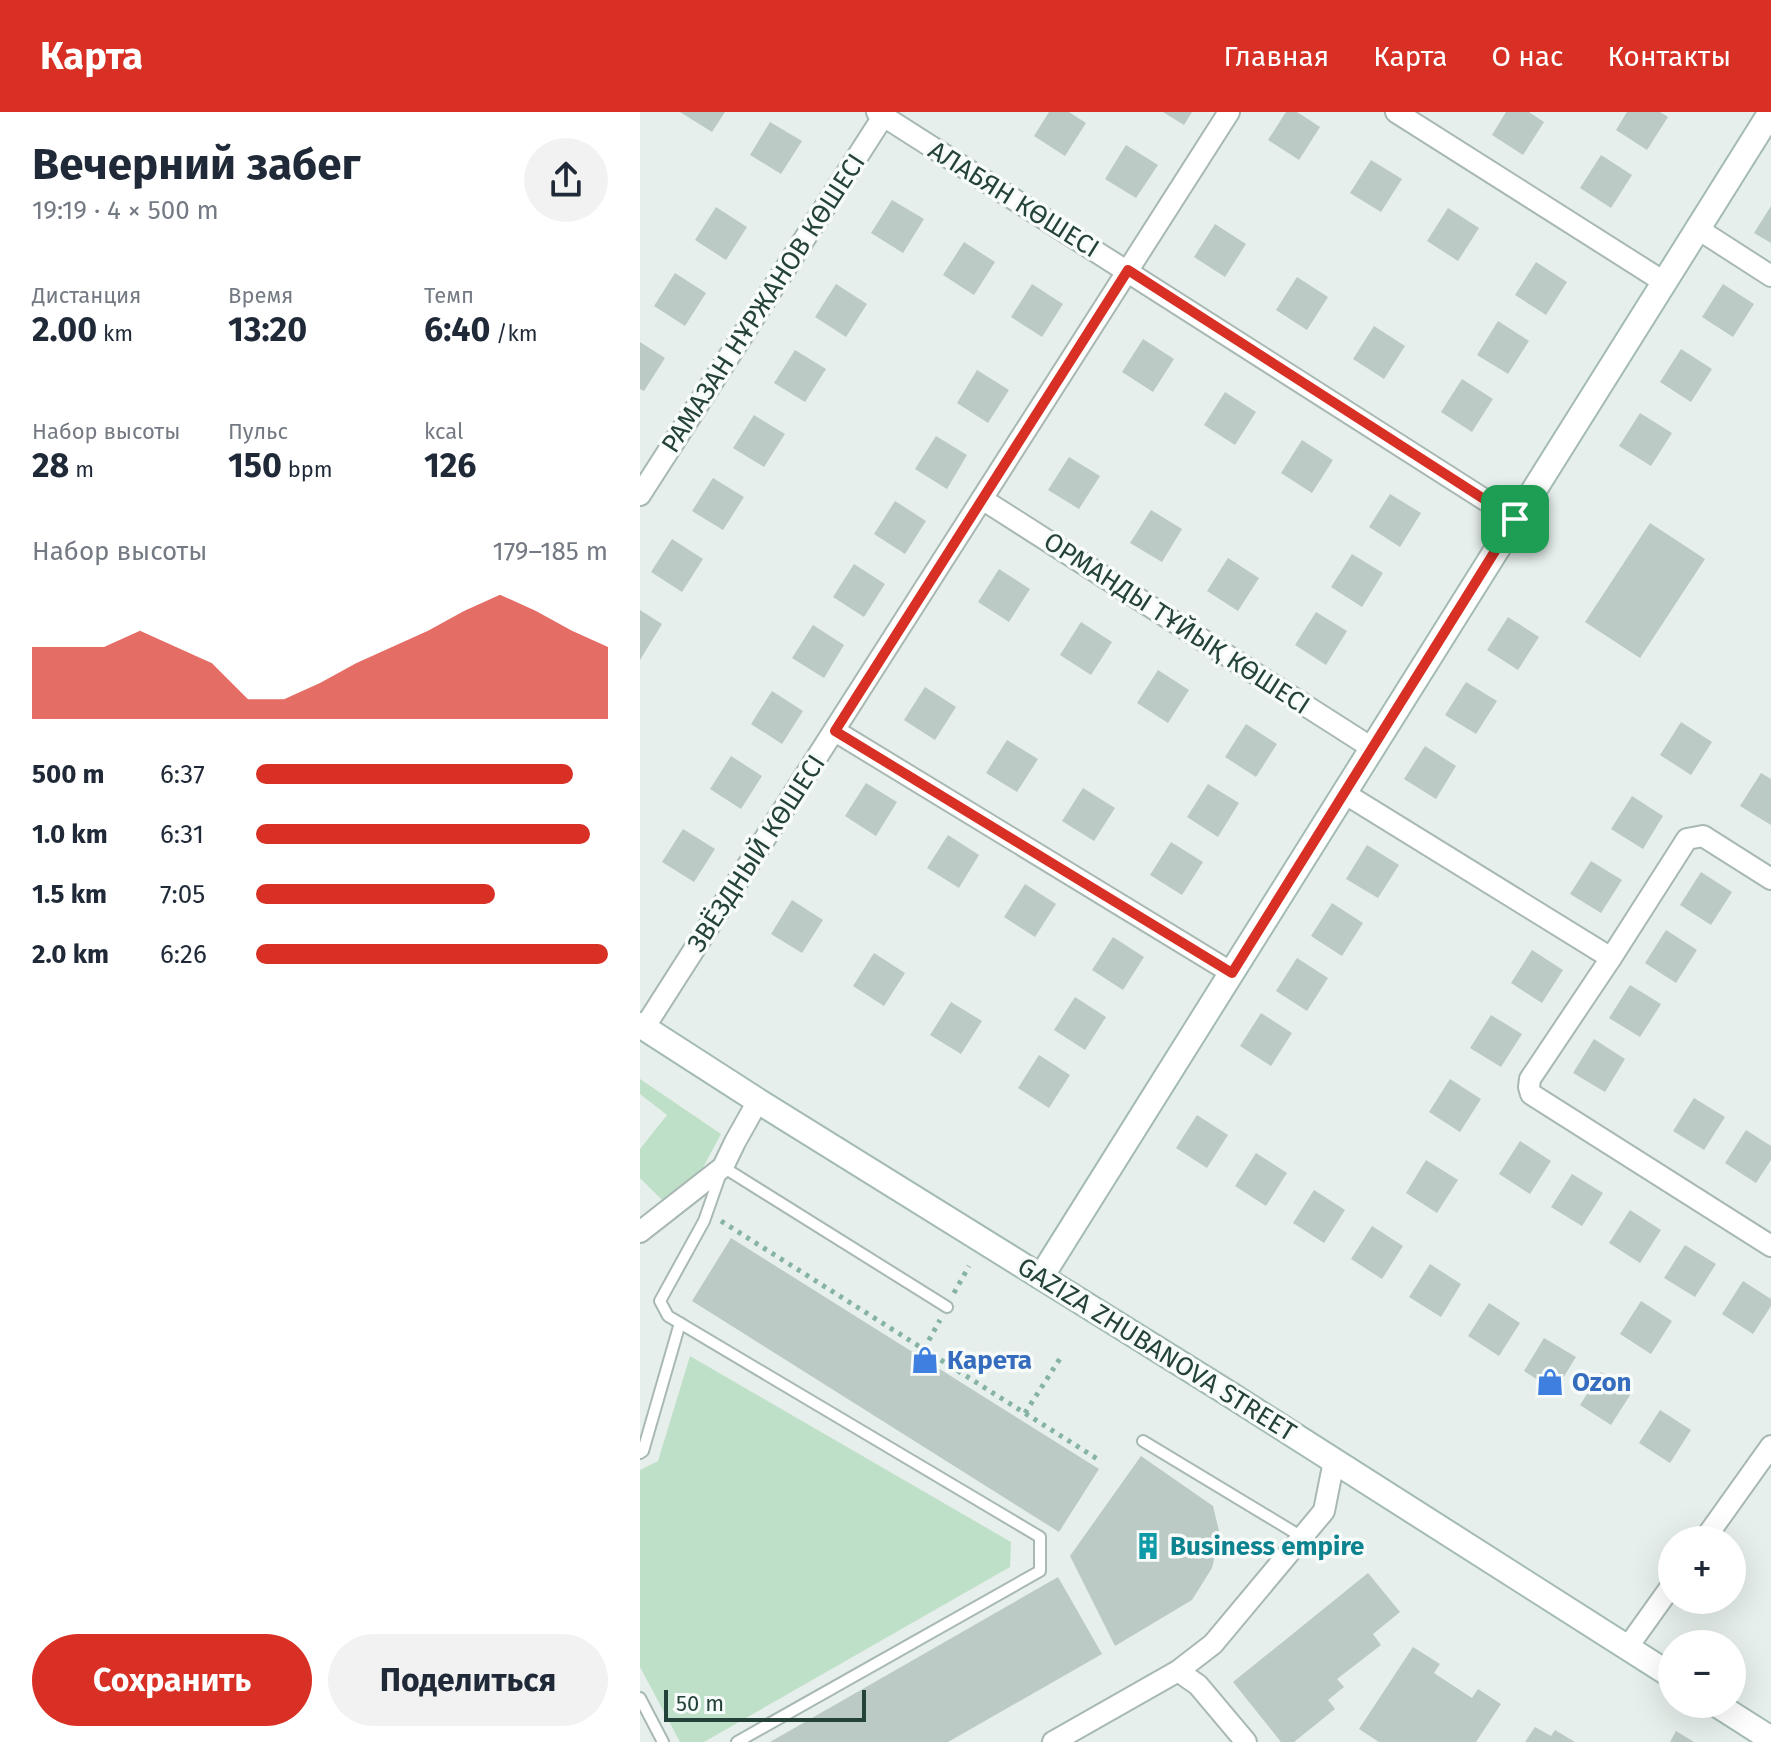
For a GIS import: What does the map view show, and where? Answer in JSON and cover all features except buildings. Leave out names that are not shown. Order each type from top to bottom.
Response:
[{"type":"street","name":"ЗВЁЗДНЫЙ КӨШЕСІ","points":[[642,1026],[835,731],[1229,112]]},
{"type":"street","points":[[1396,112],[1664,282]]},
{"type":"street","points":[[1041,1277],[1771,112]]},
{"type":"street","name":"АЛАБЯН КӨШЕСІ","points":[[882,113],[1515,519]]},
{"type":"street","name":"РАМАЗАН НҰРЖАНОВ КӨШЕСІ","points":[[640,495],[882,113]]},
{"type":"street","points":[[1698,229],[1771,276]]},
{"type":"street","name":"ОРМАНДЫ ТҰЙЫҚ КӨШЕСІ","points":[[982,499],[1372,748]]},
{"type":"street","points":[[835,731],[1232,973]]},
{"type":"street","points":[[1344,793],[1611,958]]},
{"type":"street","points":[[1771,879],[1703,836],[1687,839],[1530,1079],[1529,1087],[1531,1094],[1771,1246]]},
{"type":"street","name":"GAZIZA ZHUBANOVA STREET","points":[[642,1026],[1658,1667]]},
{"type":"street","points":[[640,1232],[723,1167],[758,1101]]},
{"type":"street","points":[[1714,1526],[1771,1446]]},
{"type":"street","points":[[1053,1742],[1178,1671],[1213,1644],[1324,1511],[1334,1461]]},
{"type":"street","points":[[1627,1648],[1658,1605]]},
{"type":"street","points":[[1178,1671],[1198,1685],[1246,1742]]},
{"type":"street","points":[[1738,1718],[1771,1739]]},
{"type":"lane","points":[[737,1742],[1040,1571],[1040,1537],[668,1316],[660,1301],[707,1213],[723,1167],[947,1307]]},
{"type":"lane","points":[[640,1453],[680,1323]]},
{"type":"lane","points":[[1143,1441],[1302,1537]]},
{"type":"lane","points":[[640,1698],[663,1742]]},
{"type":"path","points":[[707,1213],[1099,1460]]},
{"type":"path","points":[[1025,1413],[1061,1357]]},
{"type":"green space","points":[[640,1079],[721,1134],[699,1175],[663,1201],[640,1178],[640,1149],[667,1115],[640,1094]]},
{"type":"green space","points":[[690,1356],[1011,1542],[1010,1567],[704,1742],[680,1742],[640,1667],[640,1470],[658,1461]]},
{"type":"place","name":"Карета","points":[[925,1360]]},
{"type":"place","name":"Ozon","points":[[1550,1382]]},
{"type":"place","name":"Business empire","points":[[1148,1546]]},
{"type":"route","points":[[1128,270],[1515,519],[1232,973],[835,731],[1128,270]]}]
